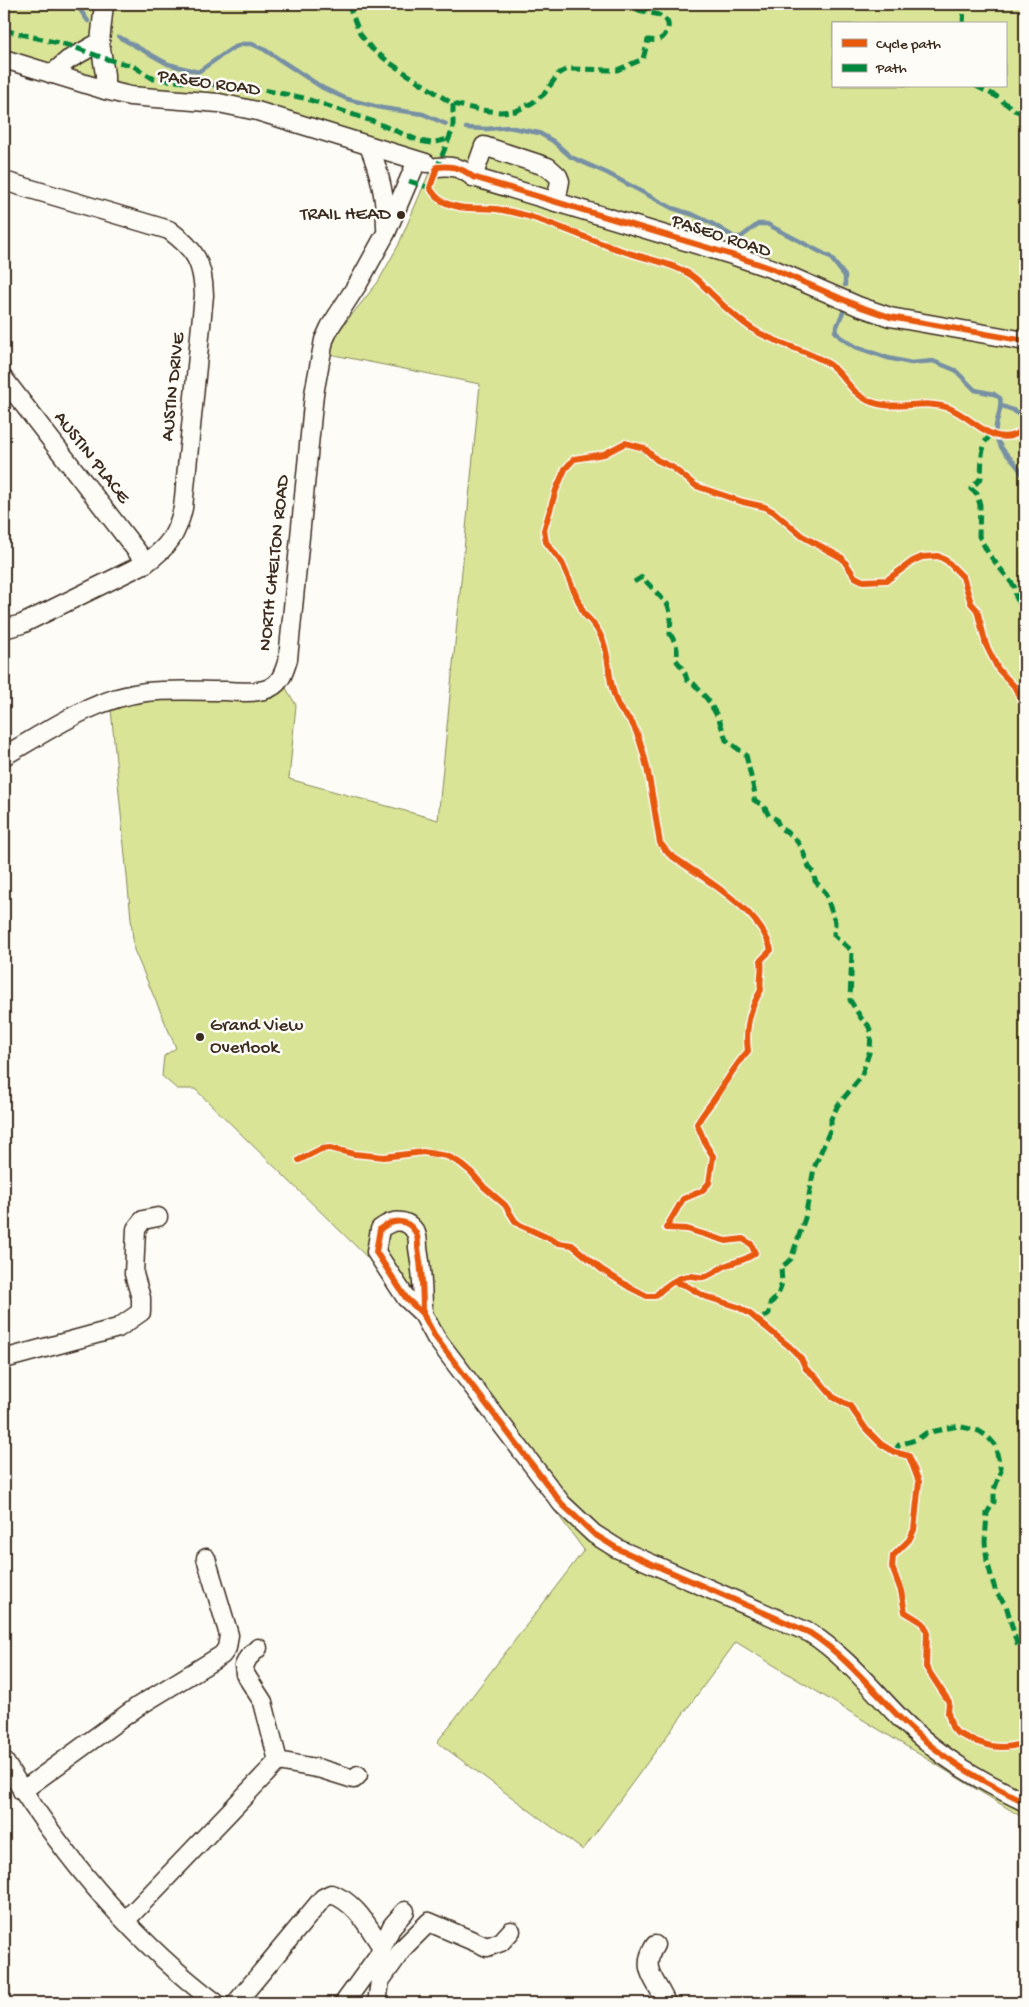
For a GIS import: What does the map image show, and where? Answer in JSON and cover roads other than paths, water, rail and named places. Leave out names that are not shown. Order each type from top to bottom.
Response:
[{"type":"street","points":[[104,4],[102,50],[106,90]]},
{"type":"street","points":[[52,74],[68,60],[102,50]]},
{"type":"street","name":"PASEO ROAD","points":[[4,58],[130,96],[219,103],[258,110],[416,161],[458,168],[473,177],[748,261],[795,278],[858,306],[890,317],[1025,341]]},
{"type":"street","points":[[369,146],[379,170],[384,192],[386,234]]},
{"type":"street","points":[[473,177],[484,146],[548,167],[554,171],[560,181],[556,202]]},
{"type":"street","name":"NORTH CHELTON ROAD","points":[[4,756],[82,713],[108,701],[128,695],[169,690],[251,692],[266,690],[277,684],[288,659],[314,394],[320,358],[330,326],[359,282],[386,234],[412,175],[416,161]]},
{"type":"street","name":"AUSTIN DRIVE","points":[[4,181],[169,230],[188,246],[201,266],[204,295],[183,508],[180,521],[169,544],[146,563],[22,624],[4,629]]},
{"type":"street","name":"AUSTIN PLACE","points":[[4,379],[146,563]]},
{"type":"street","points":[[4,1359],[118,1328],[141,1312],[141,1298],[134,1274],[136,1229],[143,1220],[158,1217]]},
{"type":"street","points":[[423,1314],[422,1273],[416,1233],[407,1223],[397,1220],[388,1223],[380,1229],[376,1252],[406,1298],[423,1314],[436,1338],[549,1487],[572,1514],[594,1534],[643,1561],[810,1633],[826,1643],[905,1723],[940,1754],[965,1772],[1025,1802]]},
{"type":"street","points":[[22,1791],[136,1707],[222,1655],[227,1648],[229,1635],[206,1558]]},
{"type":"street","points":[[258,1648],[248,1658],[244,1666],[245,1674],[263,1702],[278,1761]]},
{"type":"street","points":[[4,1761],[22,1791],[59,1844],[94,1887],[145,1941],[216,2003]]},
{"type":"street","points":[[126,1920],[278,1761]]},
{"type":"street","points":[[278,1761],[314,1767],[350,1778],[358,1775]]},
{"type":"street","points":[[236,2003],[323,1898],[332,1894],[341,1897],[360,1916],[382,1947]]},
{"type":"street","points":[[344,2003],[378,1956],[392,1926],[405,1911]]},
{"type":"street","points":[[377,2003],[380,1981],[404,1947],[429,1922],[487,1947],[501,1942],[511,1931]]},
{"type":"street","points":[[655,1945],[647,1963],[666,2003]]},
{"type":"waterway","points":[[76,4],[88,21]]},
{"type":"waterway","points":[[119,37],[168,64],[198,72],[231,49],[242,44],[252,44],[265,50],[323,88],[347,99],[382,108],[423,114],[446,124]]},
{"type":"waterway","points":[[466,128],[508,127],[539,133],[553,141],[571,157],[607,173],[672,208],[711,223],[734,237],[741,237],[758,224],[767,224],[830,257],[845,276],[845,285]]},
{"type":"waterway","points":[[843,312],[835,331],[840,337],[856,347],[888,358],[911,363],[933,361],[955,370],[975,390],[994,394],[1000,398],[1001,403],[995,431],[996,436],[1001,447],[1022,472],[1025,483],[1022,506],[1025,515]]},
{"type":"waterway","points":[[1002,406],[1013,410],[1025,419]]},
{"type":"place","name":"TRAIL HEAD","points":[[401,215]]},
{"type":"place","name":"Grand View Overlook","points":[[200,1037]]}]
